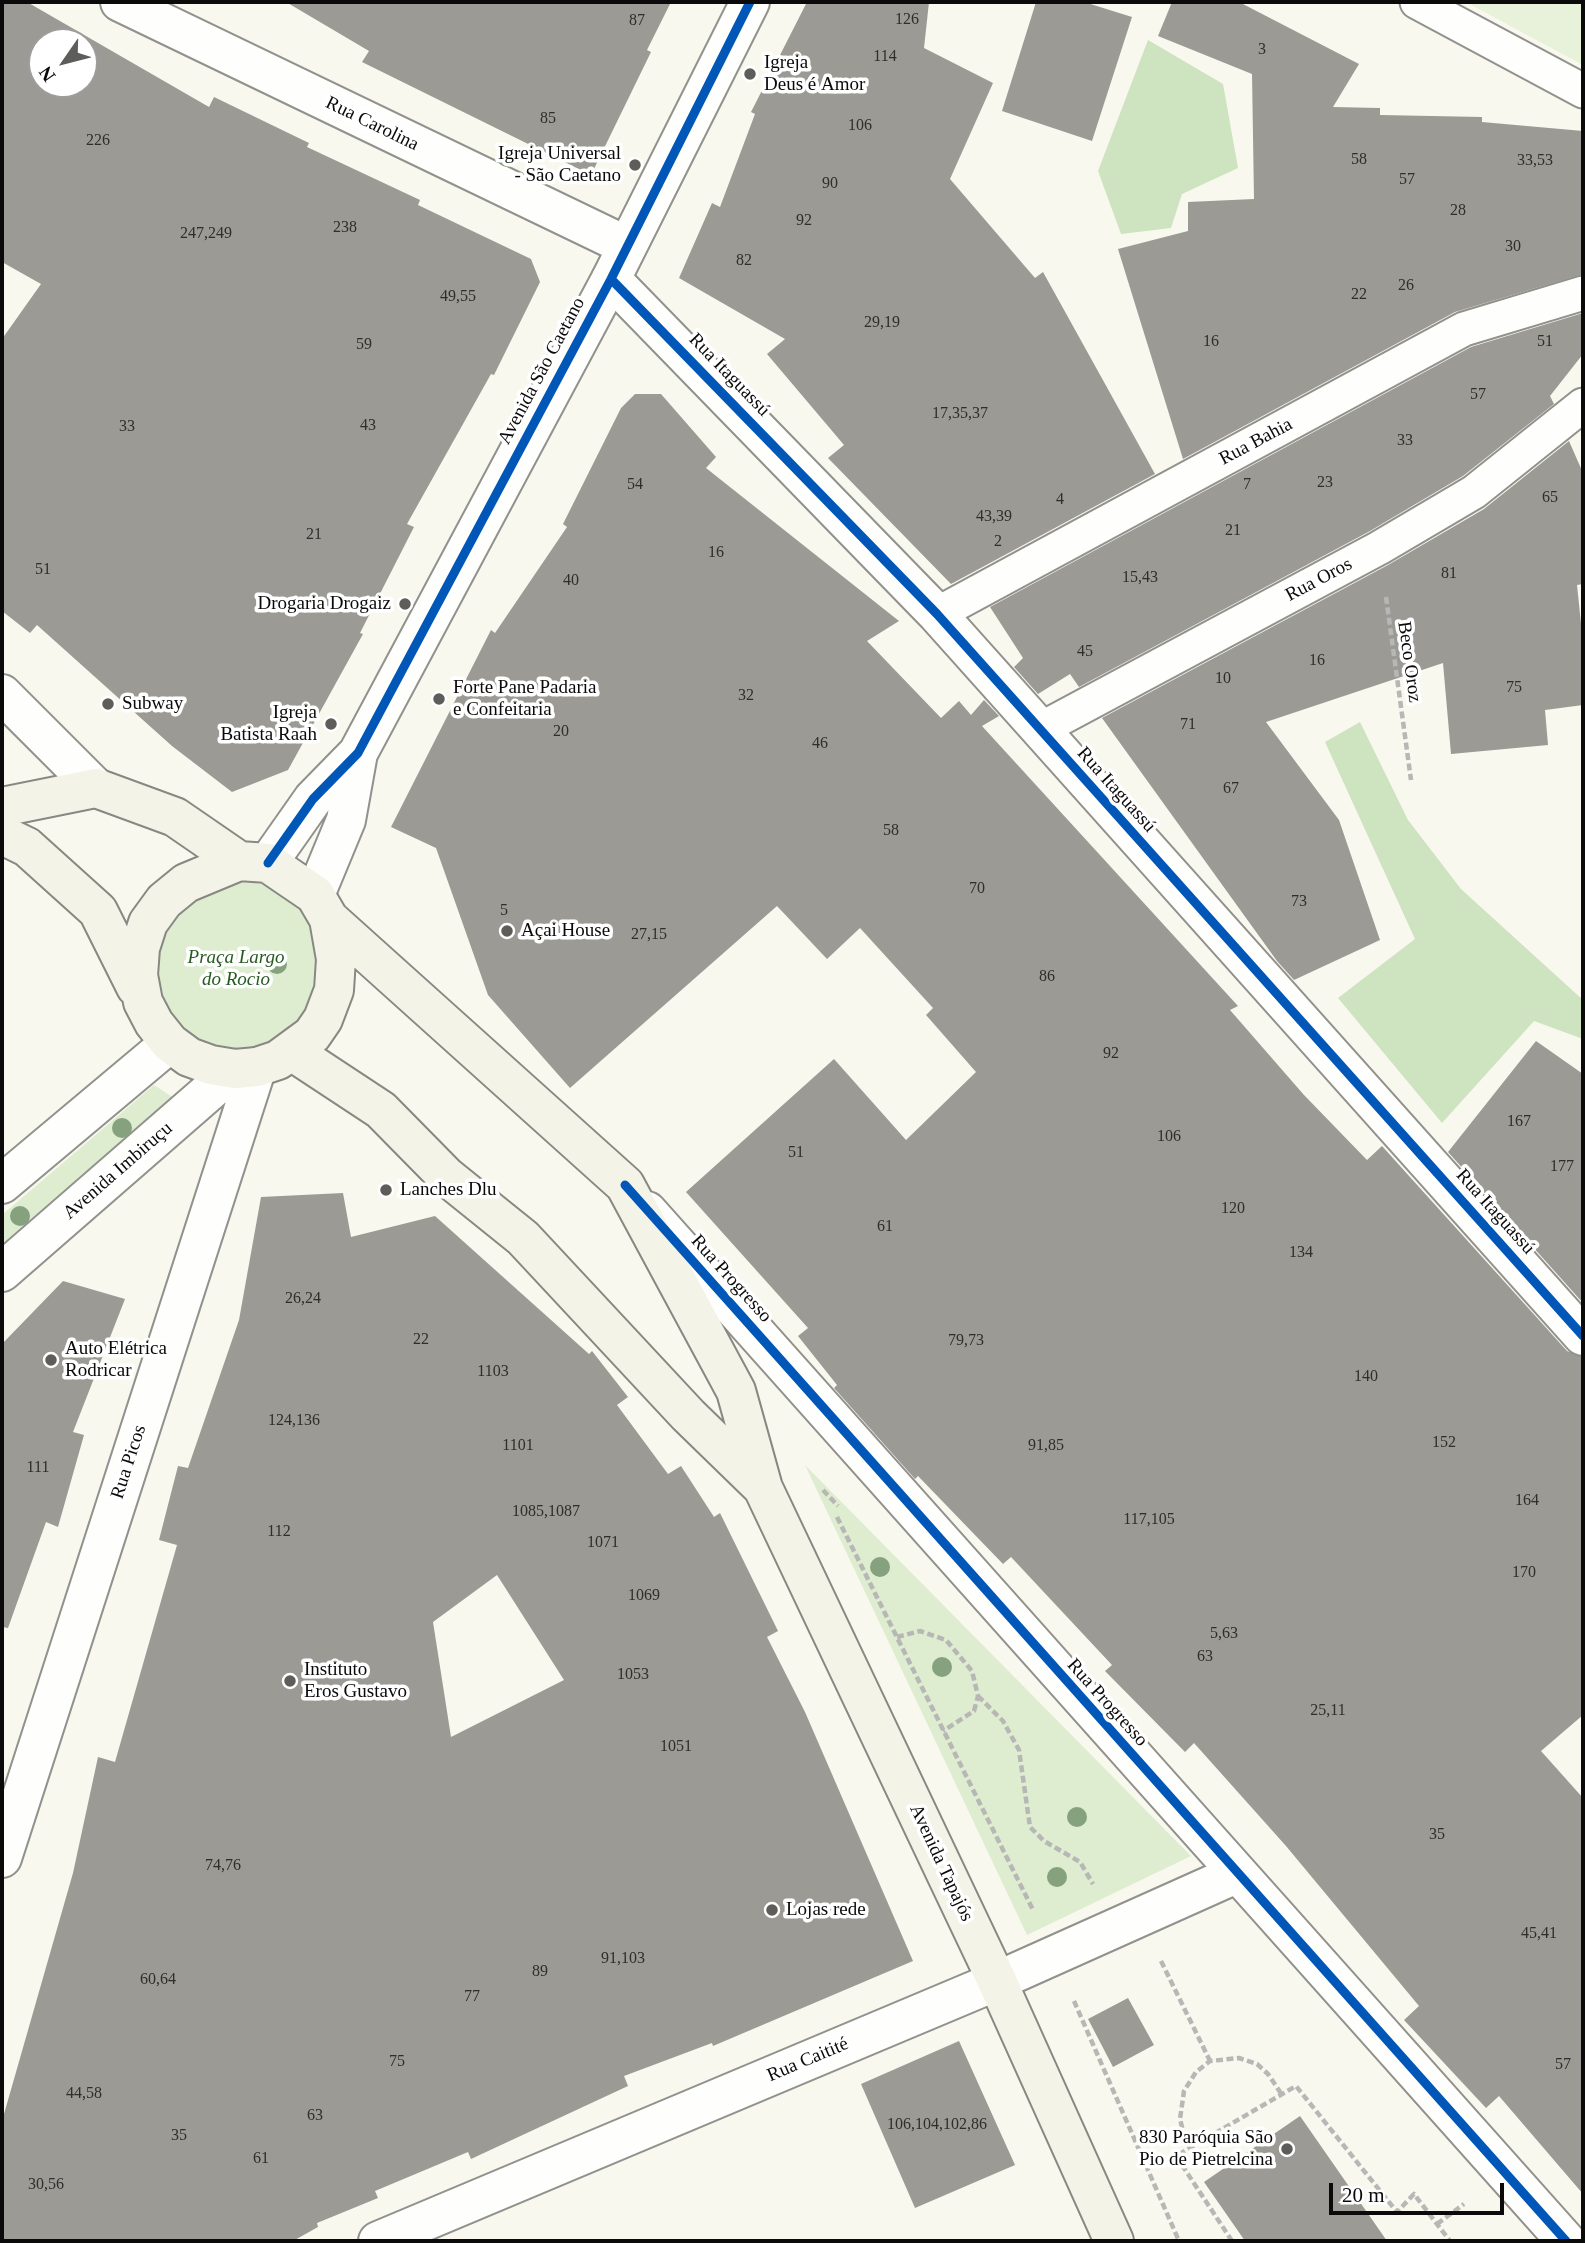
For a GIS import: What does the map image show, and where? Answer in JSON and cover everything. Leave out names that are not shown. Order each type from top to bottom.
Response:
[{"type":"main road","points":[[2,807],[96,788],[175,817],[253,862],[322,907],[625,1185],[736,1391],[763,1488]]},
{"type":"main road","points":[[2,835],[27,847],[98,911],[154,1023],[170,1043],[189,1057],[211,1065],[246,1068],[293,1052],[323,1019],[334,990],[336,959],[322,907]]},
{"type":"main road","points":[[143,1002],[138,975],[140,948],[148,923],[164,901],[186,883],[253,862]]},
{"type":"main road","points":[[293,1052],[381,1110],[446,1176],[523,1238],[688,1415],[763,1488]]},
{"type":"main road","name":"Avenida Tapajós","points":[[763,1488],[997,1980],[1114,2241]]},
{"type":"street","name":"Rua Carolina","points":[[120,2],[618,262]]},
{"type":"street","name":"Avenida São Caetano","points":[[358,753],[618,262],[750,2]]},
{"type":"street","name":"Rua Itaguassú","points":[[618,262],[1583,1336]]},
{"type":"street","points":[[2,695],[96,788]]},
{"type":"street","points":[[253,862],[358,753]]},
{"type":"street","points":[[322,907],[346,820],[358,753]]},
{"type":"street","points":[[2,1184],[170,1043]]},
{"type":"street","name":"Avenida Imbiruçu","points":[[2,1272],[246,1068]]},
{"type":"street","name":"Rua Picos","points":[[2,1858],[246,1068]]},
{"type":"street","name":"Rua Progresso","points":[[625,1185],[1236,1874],[1566,2241]]},
{"type":"street","name":"Rua Caitité","points":[[378,2241],[997,1980],[1236,1874]]},
{"type":"lane","points":[[1417,2],[1583,91]]},
{"type":"lane","name":"Rua Bahia","points":[[937,614],[1465,329],[1583,293]]},
{"type":"lane","name":"Rua Oros","points":[[1039,730],[1379,548],[1474,492],[1583,405]]},
{"type":"path","points":[[840,1508],[823,1490],[1053,1956],[1179,2241]]},
{"type":"path","points":[[897,1637],[920,1632],[946,1640],[972,1671],[978,1696],[974,1710],[943,1731]]},
{"type":"path","points":[[978,1696],[1003,1721],[1019,1750],[1025,1813],[1030,1827],[1044,1841],[1080,1862],[1094,1888],[1105,1883]]},
{"type":"path","points":[[1158,1955],[1210,2061]]},
{"type":"path","points":[[1193,2146],[1182,2131],[1180,2119],[1184,2091],[1196,2072],[1210,2061],[1239,2059],[1257,2064],[1268,2074],[1282,2095]]},
{"type":"path","points":[[1232,2241],[1176,2156],[1296,2086],[1397,2213],[1414,2194],[1450,2241]]},
{"type":"path","points":[[1455,2193],[1474,2213]]},
{"type":"path","points":[[1437,2224],[1465,2203]]},
{"type":"green space","points":[[1466,2],[1583,2],[1583,65]]},
{"type":"green space","points":[[1148,40],[1223,84],[1238,168],[1182,194],[1171,228],[1121,234],[1098,171]]},
{"type":"green space","points":[[1360,722],[1408,820],[1461,889],[1583,1000],[1583,1039],[1534,1021],[1442,1123],[1338,998],[1415,939],[1325,742]]},
{"type":"green space","name":"Praça Largo do Rocio","points":[[242,880],[267,885],[289,897],[307,916],[319,938],[324,963],[299,1032],[229,1057],[164,1021],[149,949],[173,905]]},
{"type":"green space","points":[[154,1085],[177,1100],[2,1250],[2,1215]]},
{"type":"green space","points":[[805,1465],[1191,1856],[1027,1935]]},
{"type":"building","points":[[2,2],[27,2],[72,28],[28,28],[28,98],[98,98],[98,43],[209,107],[214,97],[309,143],[307,147],[420,200],[418,205],[531,259],[540,282],[494,375],[491,374],[407,524],[414,527],[360,633],[363,634],[288,770],[232,792],[172,746],[37,625],[30,633],[2,611],[2,339],[41,284],[2,262]]},
{"type":"building","points":[[286,2],[671,2],[647,50],[651,52],[591,175],[362,62],[369,51]]},
{"type":"building","points":[[807,2],[929,2],[924,48],[993,83],[950,179],[1035,278],[1043,272],[1155,474],[951,584],[828,458],[844,445],[767,354],[785,339],[679,278],[712,203],[720,207],[755,114],[751,112]]},
{"type":"building","points":[[1036,2],[1084,2],[1132,17],[1092,141],[1002,111]]},
{"type":"building","points":[[1172,2],[1239,2],[1359,64],[1333,107],[1380,108],[1380,115],[1482,117],[1482,122],[1583,131],[1583,274],[1455,312],[1183,459],[1118,249],[1188,231],[1188,202],[1254,199],[1252,74],[1158,36]]},
{"type":"building","points":[[1583,313],[1583,354],[1550,396],[1554,404],[1463,476],[1370,531],[1079,687],[1070,674],[1038,694],[1014,667],[1023,658],[990,607],[1471,347]]},
{"type":"building","points":[[635,394],[661,394],[716,457],[706,468],[899,621],[867,641],[941,718],[959,701],[971,715],[984,700],[999,716],[982,726],[1238,1006],[1230,1010],[1304,1095],[1367,1160],[1382,1146],[1567,1351],[1583,1357],[1583,1715],[1541,1751],[1583,1798],[1583,2194],[1499,2096],[1486,2108],[1404,2020],[1419,2006],[1286,1846],[1194,1743],[1185,1752],[1105,1671],[1112,1665],[1011,1557],[1003,1564],[918,1476],[915,1479],[834,1388],[837,1385],[798,1336],[808,1328],[686,1192],[834,1059],[906,1140],[976,1072],[926,1015],[933,1008],[860,928],[827,959],[777,906],[570,1088],[488,995],[436,848],[391,827],[491,630],[495,633],[567,527],[563,524],[621,408]]},
{"type":"building","points":[[1569,441],[1583,473],[1583,584],[1577,585],[1583,643],[1583,705],[1545,710],[1548,745],[1451,754],[1443,663],[1266,722],[1339,820],[1380,940],[1294,980],[1277,961],[1102,718],[1388,565],[1484,509]]},
{"type":"building","points":[[1536,1041],[1583,1074],[1583,1303],[1448,1152]]},
{"type":"building","points":[[343,1193],[351,1237],[435,1216],[589,1354],[592,1351],[628,1397],[617,1405],[668,1474],[681,1466],[714,1517],[720,1513],[778,1631],[767,1637],[805,1712],[913,1961],[713,2046],[712,2043],[624,2076],[628,2086],[471,2159],[468,2152],[375,2191],[378,2198],[317,2223],[318,2227],[293,2241],[2,2241],[2,2121],[73,1873],[98,1757],[115,1762],[177,1545],[159,1540],[178,1466],[188,1468],[239,1320],[261,1197]],"holes":[[[497,1575],[564,1680],[451,1737],[433,1622]]]},
{"type":"building","points":[[63,1281],[125,1299],[73,1432],[84,1435],[58,1527],[46,1522],[8,1628],[2,1627],[2,1344]]},
{"type":"building","points":[[1128,1998],[1154,2045],[1113,2067],[1088,2019]]},
{"type":"building","points":[[959,2041],[1015,2165],[915,2208],[861,2084]]},
{"type":"building","name":"830 Paróquia São Pio de Pietrelcina","points":[[1300,2116],[1387,2241],[1245,2241],[1204,2182]]},
{"type":"cycle path","points":[[268,863],[313,799],[358,753],[611,279],[750,2]]},
{"type":"cycle path","points":[[611,279],[937,614],[1583,1336]]},
{"type":"cycle path","points":[[625,1185],[1566,2241]]},
{"type":"place","name":"Igreja Deus é Amor","points":[[750,74]]},
{"type":"place","name":"Igreja Universal - São Caetano","points":[[635,165]]},
{"type":"place","name":"Drogaria Drogaiz","points":[[405,604]]},
{"type":"place","name":"Forte Pane Padaria e Confeitaria","points":[[439,699]]},
{"type":"place","name":"Subway","points":[[108,704]]},
{"type":"place","name":"Igreja Batista Raah","points":[[331,724]]},
{"type":"place","name":"Açai House","points":[[507,931]]},
{"type":"place","name":"Lanches Dlu","points":[[386,1190]]},
{"type":"place","name":"Auto Elétrica Rodricar","points":[[51,1360]]},
{"type":"place","name":"Instituto Eros Gustavo","points":[[290,1681]]},
{"type":"place","name":"Lojas rede","points":[[772,1910]]},
{"type":"place","name":"830 Paróquia São Pio de Pietrelcina","points":[[1287,2149]]}]
